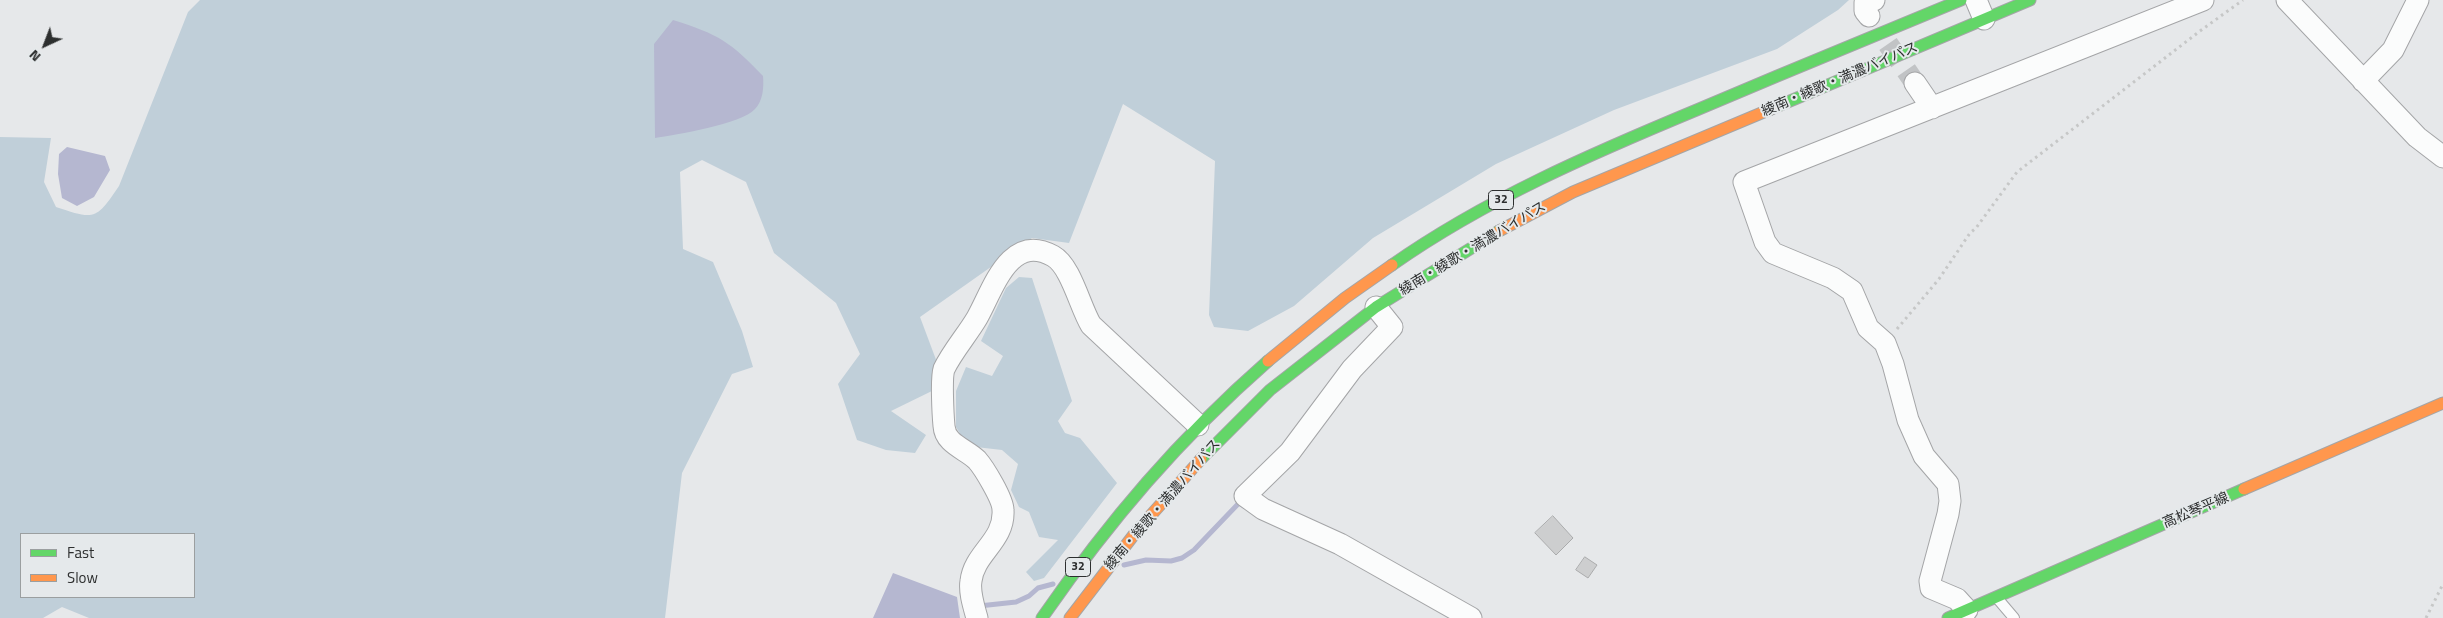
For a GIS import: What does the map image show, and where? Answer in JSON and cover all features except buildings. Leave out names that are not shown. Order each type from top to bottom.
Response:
[{"type":"main road","name":"綾南・綾歌・満濃バイパス","points":[[1042,618],[1117,516],[1198,425],[1257,370],[1337,304],[1413,251],[1468,217],[1593,153],[1961,0]]},
{"type":"main road","name":"綾南・綾歌・満濃バイパス","points":[[1070,618],[1136,532],[1203,456],[1270,390],[1376,307],[1507,226],[1573,192],[1980,10],[2030,0]]},
{"type":"main road","name":"高松琴平線","points":[[1948,618],[2443,404]]},
{"type":"street","points":[[1968,610],[1957,599],[1931,588],[1930,581],[1950,501],[1948,484],[1924,456],[1908,420],[1893,364],[1885,343],[1868,328],[1852,291],[1832,278],[1773,253],[1765,242],[1744,182],[2203,0]]},
{"type":"street","points":[[2287,0],[2417,136],[2443,157]]},
{"type":"street","points":[[2363,81],[2393,50],[2418,0]]},
{"type":"street","points":[[1915,83],[1932,108]]},
{"type":"street","points":[[975,609],[971,581],[976,566],[1001,530],[1003,508],[987,476],[976,460],[952,443],[944,429],[944,371],[978,317],[1000,273],[1011,259],[1026,251],[1040,251],[1055,257],[1066,269],[1091,325],[1198,425]]},
{"type":"street","points":[[1376,307],[1392,327],[1352,369],[1290,452],[1245,496],[1263,509],[1340,544],[1471,618]]},
{"type":"lane","points":[[1997,597],[2014,618]]},
{"type":"path","points":[[1885,343],[1939,280],[1970,233],[1976,228],[2017,172],[2243,0]]},
{"type":"path","points":[[2426,618],[2443,584]]},
{"type":"shaded area","points":[[200,0],[1849,0],[1838,10],[1777,49],[1614,110],[1496,164],[1373,238],[1294,306],[1248,331],[1214,327],[1209,315],[1215,161],[1123,104],[1069,243],[1032,238],[920,317],[938,365],[934,390],[891,411],[926,435],[915,453],[886,450],[857,440],[838,384],[860,354],[836,303],[774,253],[746,182],[702,160],[680,172],[683,249],[713,262],[742,331],[753,367],[732,374],[682,473],[665,618],[89,618],[62,607],[43,618],[0,618],[0,137],[51,138],[44,182],[56,207],[79,214],[94,214],[105,205],[119,186],[188,12]]},
{"type":"shaded area","points":[[1019,277],[1032,278],[1072,401],[1058,421],[1065,433],[1080,438],[1117,483],[1044,578],[1034,581],[1026,572],[1058,540],[1039,537],[1029,512],[1019,507],[1011,490],[1018,464],[1002,450],[967,446],[956,427],[956,391],[966,367],[992,376],[1003,356],[981,341],[1006,288]]},
{"type":"water","points":[[673,20],[723,40],[742,55],[763,76],[762,94],[760,102],[755,109],[748,114],[723,124],[655,138],[654,44]]},
{"type":"water","points":[[67,147],[105,156],[110,170],[94,197],[77,206],[62,198],[58,174],[59,154]]},
{"type":"water","points":[[893,573],[957,597],[960,618],[873,618]]},
{"type":"waterway","points":[[1124,565],[1146,560],[1171,561],[1182,558],[1194,550],[1239,503],[1244,506]]},
{"type":"waterway","points":[[979,606],[1016,602],[1029,596],[1038,588],[1053,584]]},
{"type":"tunnel","points":[[1888,44],[1915,83]]},
{"type":"traffic: fast","points":[[1392,265],[1428,241],[1502,198],[1580,160],[1764,81],[1961,0]]},
{"type":"traffic: fast","points":[[1771,109],[2030,0]]},
{"type":"traffic: fast","points":[[1201,459],[1270,390],[1376,307],[1499,231]]},
{"type":"traffic: fast","points":[[1042,618],[1093,548],[1147,482],[1205,420],[1268,361]]},
{"type":"traffic: fast","points":[[1948,618],[2244,489]]},
{"type":"traffic: slow","points":[[1499,231],[1573,192],[1771,109]]},
{"type":"traffic: slow","points":[[1268,361],[1345,298],[1392,265]]},
{"type":"traffic: slow","points":[[2244,489],[2443,403]]},
{"type":"traffic: slow","points":[[1070,618],[1136,532],[1201,459]]}]
